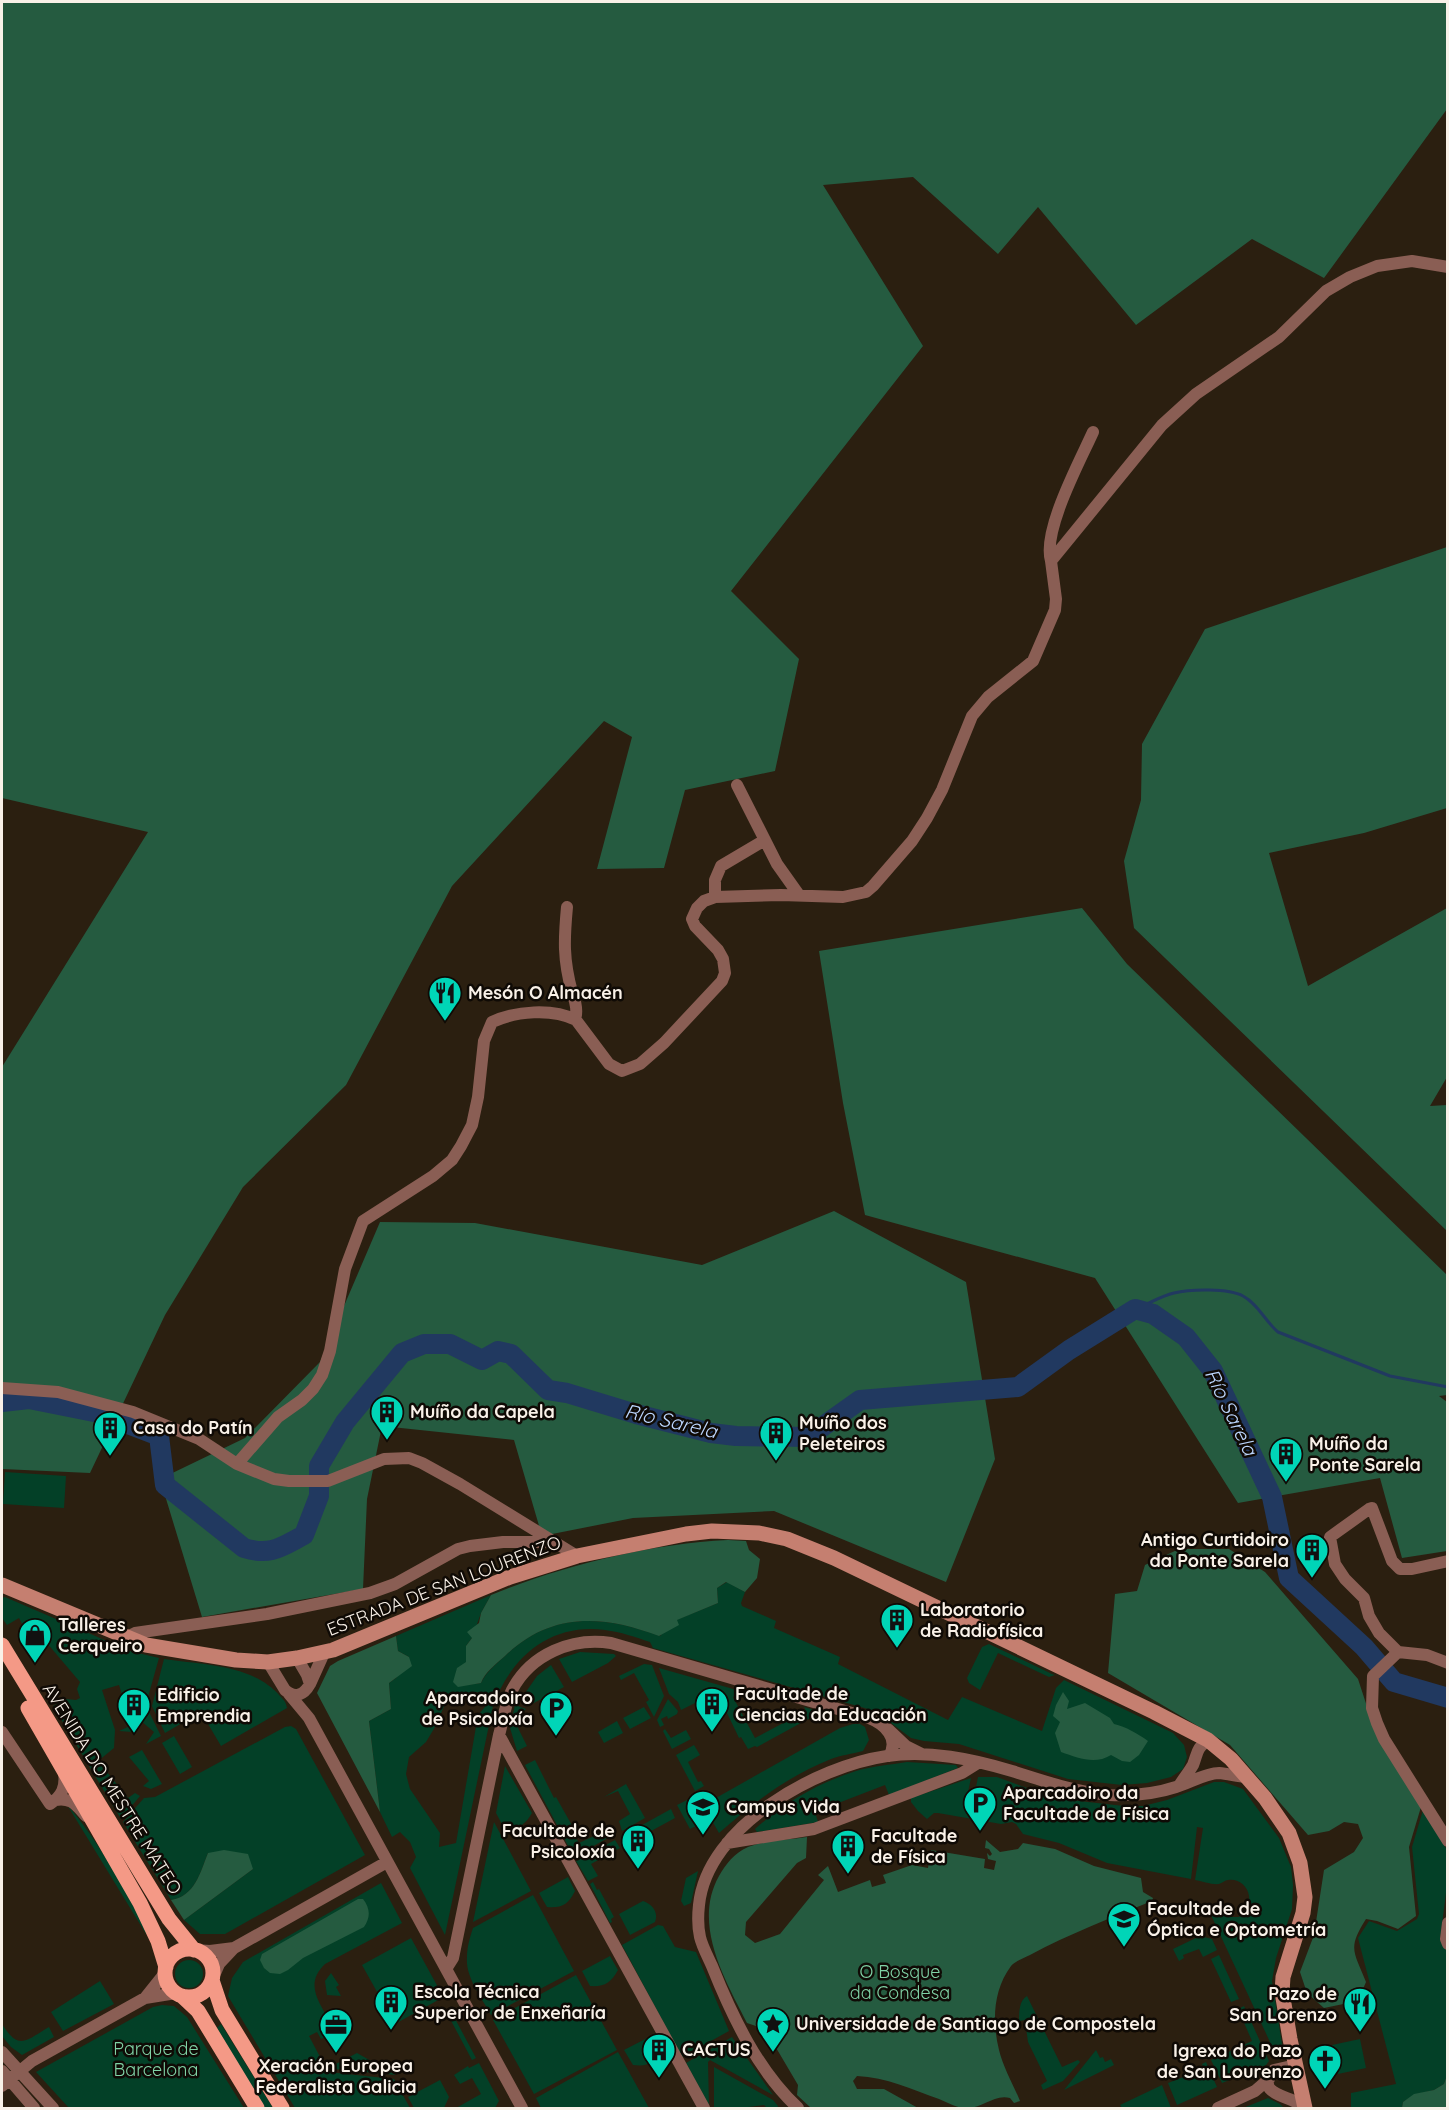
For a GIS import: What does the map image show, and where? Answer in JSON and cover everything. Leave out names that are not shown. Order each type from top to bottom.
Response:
[{"type":"main road","name":"AVENIDA DO MESTRE MATEO","points":[[2,1645],[169,1919],[194,1950]]},
{"type":"main road","name":"AVENIDA DO MESTRE MATEO","points":[[2,1665],[140,1903],[158,1941],[166,1970]]},
{"type":"main road","points":[[257,2109],[201,2014],[168,1985],[166,1970],[171,1958],[177,1952],[194,1950],[208,1959],[222,2010],[282,2109]]},
{"type":"main road","points":[[179,1995],[191,1997],[200,1994],[207,1989],[212,1980]]},
{"type":"street","points":[[1051,561],[1162,425],[1196,394],[1279,337],[1326,291],[1350,277],[1377,266],[1412,261],[1448,267]]},
{"type":"street","points":[[237,1464],[278,1417],[313,1389],[322,1375],[330,1351],[345,1269],[363,1221],[433,1176],[452,1160],[461,1146],[472,1125],[478,1097],[484,1041],[492,1022],[516,1015],[561,1014],[574,1019],[609,1064],[615,1068],[622,1071],[640,1064],[697,1010],[722,981],[725,973],[723,959],[695,926],[692,919],[693,914],[704,901],[715,897],[799,895],[843,897],[866,892],[912,842],[939,797],[972,716],[988,697],[1033,661],[1055,610],[1056,600],[1049,554],[1056,518],[1093,432]]},
{"type":"street","points":[[737,785],[777,864],[799,895]]},
{"type":"street","points":[[715,897],[715,880],[722,866],[765,840]]},
{"type":"street","points":[[567,907],[565,966],[577,1014],[574,1019]]},
{"type":"street","points":[[2,1388],[58,1392],[133,1412],[199,1439],[237,1464],[274,1479],[328,1480],[384,1459],[409,1458],[422,1463],[479,1496],[577,1556]]},
{"type":"street","points":[[1396,1654],[1369,1616],[1364,1598],[1345,1579],[1335,1564],[1330,1537],[1372,1508],[1392,1561],[1400,1569],[1412,1569],[1448,1561]]},
{"type":"street","name":"ESTRADA DE SAN LOURENZO","points":[[3,1586],[146,1645],[236,1660],[268,1662],[324,1653],[510,1577],[577,1556],[711,1531],[759,1533],[787,1539],[834,1558],[930,1604],[1208,1740],[1225,1753],[1264,1798],[1289,1833],[1304,1880],[1303,1913],[1283,1977],[1282,1992],[1305,2109]]},
{"type":"street","points":[[125,1638],[135,1633],[267,1614],[370,1593],[395,1584],[436,1560],[470,1546],[503,1542],[552,1542]]},
{"type":"street","points":[[2,1636],[60,1741]]},
{"type":"street","points":[[446,1969],[453,1958],[499,1735],[512,1691],[525,1672],[543,1657],[559,1648],[588,1641],[619,1644],[869,1718],[882,1723],[906,1746],[924,1754]]},
{"type":"street","points":[[289,1694],[299,1695],[308,1687],[324,1653]]},
{"type":"street","points":[[1448,1664],[1427,1655],[1396,1654],[1372,1676],[1372,1708],[1384,1738],[1448,1841]]},
{"type":"street","points":[[297,1658],[308,1674],[309,1718]]},
{"type":"street","points":[[268,1662],[282,1685],[309,1718],[522,2109]]},
{"type":"street","points":[[869,1718],[878,1727],[886,1742],[889,1756]]},
{"type":"street","points":[[882,1723],[891,1738],[892,1751],[889,1756]]},
{"type":"street","points":[[2,1732],[50,1804],[64,1787],[64,1773]]},
{"type":"street","points":[[499,1735],[704,2109]]},
{"type":"street","points":[[1179,1786],[1194,1763],[1195,1754],[1200,1746],[1208,1740]]},
{"type":"street","points":[[792,2106],[744,2035],[724,1996],[700,1936],[699,1904],[704,1884],[727,1843],[742,1826],[769,1804],[805,1782],[843,1767],[889,1756],[924,1754],[951,1756],[1009,1770],[1069,1789],[1110,1795],[1141,1794],[1179,1786],[1213,1774],[1225,1766],[1225,1753]]},
{"type":"street","points":[[727,1843],[814,1829],[962,1773],[978,1762]]},
{"type":"street","points":[[1194,1763],[1203,1773],[1246,1777]]},
{"type":"street","points":[[55,1800],[67,1798],[95,1826]]},
{"type":"street","points":[[212,1980],[224,1957],[234,1948],[387,1862]]},
{"type":"street","points":[[1448,1923],[1446,1939],[1448,1944]]},
{"type":"street","points":[[194,1950],[234,1948]]},
{"type":"street","points":[[34,2109],[4,2079],[145,1998],[166,1970]]},
{"type":"street","points":[[145,1998],[179,1995]]},
{"type":"street","points":[[2,2052],[53,2109]]},
{"type":"street","points":[[1218,2109],[1255,2091],[1269,2079],[1274,2070],[1296,2065]]},
{"type":"street","points":[[1269,2079],[1270,2088],[1277,2096]]},
{"type":"street","points":[[1277,2096],[1301,2090]]},
{"type":"street","points":[[1255,2091],[1295,2100],[1300,2102],[1305,2109]]},
{"type":"green space","points":[[2,2],[1447,2],[1447,109],[1324,278],[1252,239],[1136,325],[1038,207],[998,254],[913,177],[823,185],[923,346],[731,591],[799,659],[775,771],[685,790],[664,868],[597,869],[632,737],[604,721],[452,886],[346,1085],[243,1187],[165,1315],[90,1473],[2,1469],[2,1067],[148,832],[2,798]]},
{"type":"green space","points":[[1447,547],[1447,808],[1364,833],[1269,853],[1308,986],[1447,908],[1447,1077],[1430,1106],[1447,1105],[1447,1231],[1134,928],[1124,861],[1141,800],[1142,744],[1205,629]]},
{"type":"green space","points":[[1082,908],[1127,964],[1447,1275],[1447,1395],[1439,1396],[1447,1402],[1447,1551],[1402,1558],[1380,1478],[1238,1503],[1095,1278],[865,1215],[843,1103],[819,951]]},
{"type":"green space","points":[[834,1211],[966,1282],[995,1459],[946,1582],[774,1511],[633,1518],[542,1536],[514,1440],[382,1426],[367,1499],[363,1589],[202,1617],[160,1479],[245,1438],[320,1362],[380,1222],[475,1223],[702,1265]]},
{"type":"green space","points":[[5,1472],[66,1476],[64,1508],[3,1504]]},
{"type":"green space","points":[[728,1540],[746,1541],[749,1550],[760,1559],[757,1578],[745,1592],[726,1582],[717,1588],[718,1603],[677,1620],[679,1625],[659,1636],[618,1624],[598,1621],[559,1624],[523,1641],[491,1668],[481,1683],[458,1687],[453,1682],[457,1668],[466,1662],[466,1646],[472,1638],[467,1632],[479,1623],[481,1613],[491,1595],[577,1565],[637,1551]]},
{"type":"green space","points":[[1179,1549],[1229,1549],[1265,1572],[1358,1679],[1374,1728],[1421,1807],[1409,1847],[1416,1916],[1398,1929],[1366,1919],[1354,1944],[1354,1950],[1366,1982],[1358,2001],[1324,2008],[1307,1993],[1300,1972],[1314,1935],[1324,1870],[1354,1852],[1363,1838],[1358,1824],[1344,1822],[1329,1831],[1308,1835],[1230,1745],[1108,1673],[1115,1594],[1137,1591],[1145,1565]]},
{"type":"green space","points":[[727,1582],[745,1592],[742,1606],[776,1621],[774,1628],[840,1657],[838,1664],[948,1720],[962,1697],[1042,1731],[1056,1688],[1064,1680],[1173,1733],[1184,1745],[1187,1757],[1183,1769],[1171,1777],[1147,1783],[1122,1785],[1068,1779],[959,1744],[911,1738],[875,1711],[653,1648],[650,1642],[628,1635],[585,1629],[567,1632],[535,1647],[522,1659],[510,1672],[493,1706],[445,1935],[410,1868],[416,1857],[410,1842],[400,1832],[392,1837],[380,1812],[369,1721],[391,1709],[389,1683],[396,1678],[409,1657],[398,1651],[396,1636],[491,1595],[481,1613],[472,1638],[466,1646],[466,1662],[458,1686],[481,1683],[488,1672],[505,1656],[523,1641],[541,1631],[559,1624],[598,1621],[639,1629],[660,1636],[676,1620],[718,1603],[717,1588]],"holes":[[[477,1692],[484,1699],[485,1707],[478,1715],[456,1843],[439,1847],[440,1833],[410,1789],[406,1774],[409,1757],[426,1742],[449,1695]]]},
{"type":"green space","points":[[5,1597],[130,1651],[159,1658],[147,1708],[161,1736],[146,1744],[154,1732],[141,1721],[132,1732],[119,1731],[132,1725],[119,1685],[102,1690],[115,1730],[114,1748],[98,1761],[128,1798],[135,1793],[140,1796],[121,1819],[53,1706],[66,1699],[80,1698],[77,1689],[80,1682],[35,1629],[27,1633],[19,1618],[7,1625],[2,1618],[2,1598]]},
{"type":"green space","points":[[396,1636],[398,1651],[409,1657],[412,1666],[389,1683],[391,1709],[369,1721],[380,1812],[317,1693],[330,1666]]},
{"type":"green space","points":[[989,1644],[1055,1675],[1049,1677],[998,1653],[980,1690],[969,1683],[967,1678],[982,1647]]},
{"type":"green space","points":[[580,1652],[616,1656],[608,1663],[572,1682],[559,1659]]},
{"type":"green space","points":[[164,1659],[241,1672],[269,1685],[284,1700],[287,1708],[221,1746],[201,1712],[165,1733],[152,1706]]},
{"type":"green space","points":[[644,1664],[652,1665],[664,1696],[654,1717],[646,1702],[649,1700],[634,1673],[621,1680],[619,1676]]},
{"type":"green space","points":[[551,1665],[564,1687],[532,1704],[521,1699],[537,1676]]},
{"type":"green space","points":[[659,1668],[751,1694],[745,1698],[742,1693],[733,1697],[755,1738],[806,1711],[804,1707],[821,1712],[757,1747],[748,1749],[741,1737],[739,1738],[717,1692],[681,1710],[678,1702],[669,1694]]},
{"type":"green space","points":[[1063,1692],[1069,1701],[1067,1709],[1085,1703],[1110,1718],[1114,1724],[1148,1741],[1139,1755],[1130,1762],[1122,1761],[1111,1755],[1093,1760],[1061,1752],[1055,1733],[1060,1722],[1053,1716]]},
{"type":"green space","points":[[668,1699],[678,1711],[668,1719],[667,1716],[661,1719],[664,1725],[660,1727],[657,1720]]},
{"type":"green space","points":[[515,1705],[526,1709],[518,1717],[516,1724],[527,1746],[517,1751],[510,1728]]},
{"type":"green space","points":[[644,1707],[651,1718],[630,1729],[623,1718]]},
{"type":"green space","points":[[617,1721],[623,1733],[604,1743],[598,1732]]},
{"type":"green space","points":[[853,1724],[865,1727],[869,1740],[863,1751],[835,1758],[800,1774],[758,1801],[719,1833],[696,1793],[700,1791],[707,1803],[840,1728]]},
{"type":"green space","points":[[291,1726],[296,1729],[365,1855],[225,1934],[200,1934],[184,1920],[253,1869],[208,1853],[191,1889],[179,1898],[171,1900],[123,1822],[144,1798],[155,1797],[285,1727]]},
{"type":"green space","points":[[665,1729],[671,1738],[686,1730],[691,1739],[672,1749],[663,1731]]},
{"type":"green space","points":[[174,1736],[192,1767],[180,1774],[162,1743]]},
{"type":"green space","points":[[694,1745],[700,1755],[688,1762],[698,1782],[701,1781],[704,1786],[695,1791],[676,1755]]},
{"type":"green space","points":[[142,1750],[162,1784],[151,1789],[143,1786],[149,1781],[129,1757]]},
{"type":"green space","points":[[535,1760],[554,1798],[556,1797],[574,1829],[572,1831],[579,1843],[609,1829],[613,1835],[574,1857],[525,1765]]},
{"type":"green space","points":[[907,1762],[956,1765],[958,1768],[889,1795],[885,1785],[815,1812],[818,1822],[757,1832],[755,1829],[790,1802],[828,1781],[862,1769]]},
{"type":"green space","points":[[505,1766],[532,1813],[527,1821],[514,1828],[504,1828],[496,1813]]},
{"type":"green space","points":[[978,1777],[997,1777],[1038,1792],[1070,1800],[1124,1806],[1143,1806],[1167,1800],[1214,1782],[1224,1782],[1243,1789],[1279,1838],[1291,1867],[1292,1909],[1276,1958],[1272,1981],[1282,2044],[1276,2055],[1211,1915],[1212,1912],[1239,1917],[1249,1902],[1247,1889],[1235,1880],[1216,1884],[1195,1880],[1203,1828],[1197,1827],[1191,1879],[1107,1863],[1059,1843],[1023,1834],[1012,1822],[1001,1824],[938,1813],[934,1813],[927,1819],[911,1802],[911,1798],[971,1778],[968,1792],[970,1796],[988,1800],[975,1792]]},
{"type":"green space","points":[[626,1784],[645,1818],[622,1831],[619,1821],[630,1814],[618,1791],[604,1797]]},
{"type":"green space","points":[[689,1799],[702,1823],[690,1829],[677,1805]]},
{"type":"green space","points":[[66,1803],[101,1850],[148,1933],[146,1934]]},
{"type":"green space","points":[[671,1809],[675,1818],[629,1843],[624,1835]]},
{"type":"green space","points":[[1423,1810],[1447,1850],[1447,1885],[1440,1940],[1447,1951],[1447,2075],[1444,2084],[1434,2090],[1414,2095],[1403,2102],[1402,2108],[1351,2108],[1351,2093],[1396,2084],[1358,1938],[1369,1921],[1397,1931],[1417,1919],[1419,1914],[1412,1847]]},
{"type":"green space","points":[[494,1822],[531,1891],[473,1922]]},
{"type":"green space","name":"O Bosque da Condesa","points":[[807,1837],[806,1858],[797,1863],[746,1922],[745,1935],[755,1943],[780,1934],[824,1880],[818,1875],[828,1866],[838,1892],[870,1880],[872,1887],[886,1883],[883,1875],[912,1865],[928,1868],[931,1850],[985,1859],[984,1868],[994,1870],[996,1861],[988,1859],[987,1853],[990,1856],[992,1854],[989,1849],[985,1848],[986,1840],[1000,1852],[1018,1849],[1023,1843],[1055,1849],[1094,1866],[1141,1878],[1143,1892],[1153,1898],[1152,1901],[1090,1926],[1020,1960],[1011,1966],[1005,1975],[997,1996],[995,2028],[1001,2056],[1020,2101],[1014,2103],[1010,2098],[1004,2097],[972,2108],[963,2108],[889,2081],[857,2076],[853,2081],[857,2089],[884,2089],[918,2108],[811,2108],[797,2095],[798,2085],[765,2029],[747,2023],[721,1970],[710,1932],[709,1913],[712,1894],[719,1876],[739,1852],[762,1843]]},
{"type":"green space","points":[[615,1840],[620,1848],[591,1864],[598,1876],[588,1881],[576,1861]]},
{"type":"green space","points":[[224,1850],[248,1854],[253,1869],[184,1920],[171,1900],[186,1894],[196,1883],[208,1853]]},
{"type":"green space","points":[[698,1871],[691,1903],[684,1906],[681,1901],[686,1878]]},
{"type":"green space","points":[[568,1877],[575,1891],[570,1900],[561,1906],[547,1907],[539,1893]]},
{"type":"green space","points":[[593,1882],[614,1917],[610,1923],[590,1884]]},
{"type":"green space","points":[[381,1883],[402,1923],[325,1964],[319,1971],[315,1979],[316,1993],[331,2023],[327,2036],[321,2039],[317,2032],[309,2036],[328,2072],[394,2079],[410,2108],[295,2108],[228,1996],[232,1978],[243,1962]]},
{"type":"green space","points":[[533,1895],[574,1971],[491,2015],[475,1987],[467,1965],[467,1953],[473,1928]]},
{"type":"green space","points":[[358,1899],[363,1899],[368,1909],[369,1916],[364,1927],[303,1958],[280,1974],[270,1973],[264,1968],[260,1960],[262,1954]]},
{"type":"green space","points":[[643,1901],[654,1909],[655,1922],[630,1935],[619,1914]]},
{"type":"green space","points":[[658,1925],[663,1926],[675,1947],[696,1952],[729,2031],[682,2057],[622,1945]]},
{"type":"green space","points":[[1200,1936],[1212,1939],[1217,1950],[1203,1957],[1199,1949],[1183,1955],[1184,1958],[1179,1961],[1173,1949]]},
{"type":"green space","points":[[411,1938],[439,1989],[436,1991],[440,1999],[395,2024],[362,1965]]},
{"type":"green space","points":[[1219,1955],[1239,1999],[1231,2002],[1211,1959]]},
{"type":"green space","points":[[610,1956],[618,1970],[607,1983],[590,1986],[582,1971]]},
{"type":"green space","points":[[189,1960],[199,1964],[203,1974],[199,1984],[189,1988],[179,1984],[175,1974],[179,1964]]},
{"type":"green space","points":[[331,1973],[339,1985],[336,1987],[341,1996],[327,1995],[325,1981]]},
{"type":"green space","points":[[576,1975],[617,2050],[534,2094],[493,2020]]},
{"type":"green space","points":[[100,1981],[114,2004],[63,2031],[51,2012]]},
{"type":"green space","points":[[1027,1996],[1062,2067],[1078,2060],[1080,2062],[1063,2081],[1043,2090],[1041,2085],[1047,2081],[1028,2042],[1025,2020],[1019,2021],[1021,2004]]},
{"type":"green space","name":"Parque de Barcelona","points":[[174,2006],[187,2017],[244,2108],[69,2108],[36,2072],[153,2007]]},
{"type":"green space","points":[[1244,2006],[1269,2061],[1266,2065],[1222,2083],[1211,2060],[1252,2041],[1238,2009]]},
{"type":"green space","points":[[452,2013],[476,2058],[472,2060],[448,2015]]},
{"type":"green space","points":[[2,2024],[18,2041],[28,2039],[49,2027],[54,2037],[22,2055],[2,2036]]},
{"type":"green space","points":[[221,2024],[273,2108],[264,2108],[217,2028]]},
{"type":"green space","points":[[653,2035],[661,2049],[658,2054],[647,2065],[633,2065],[624,2050]]},
{"type":"green space","points":[[732,2037],[773,2095],[710,2060],[708,2062],[709,2105],[686,2063]]},
{"type":"green space","points":[[1360,2039],[1366,2068],[1338,2074],[1332,2045]]},
{"type":"green space","points":[[1096,2050],[1100,2058],[1103,2057],[1105,2062],[1111,2059],[1114,2065],[1064,2090]]},
{"type":"green space","points":[[618,2052],[649,2108],[541,2108],[536,2098]]},
{"type":"green space","points":[[357,2053],[396,2075],[334,2069],[332,2066]]},
{"type":"green space","points":[[1206,2062],[1217,2087],[1177,2105],[1168,2083],[1204,2069],[1202,2064]]},
{"type":"green space","points":[[479,2063],[499,2101],[495,2108],[456,2108],[481,2094],[472,2078],[460,2084],[454,2075],[468,2066],[469,2068]]},
{"type":"green space","points":[[714,2067],[773,2100],[777,2108],[767,2108],[764,2105],[714,2108]]},
{"type":"green space","points":[[1447,2075],[1447,2108],[1402,2108],[1403,2102],[1414,2094],[1434,2090],[1444,2084]]},
{"type":"green space","points":[[440,2080],[449,2097],[444,2108],[414,2108],[408,2097]]},
{"type":"green space","points":[[1162,2085],[1171,2108],[1122,2108],[1120,2105]]},
{"type":"green space","points":[[1268,2098],[1284,2108],[1243,2108]]},
{"type":"waterway","points":[[1135,1309],[1174,1293],[1199,1290],[1237,1293],[1253,1303],[1278,1332],[1390,1376],[1448,1387]]},
{"type":"waterway","name":"Río Sarela","points":[[2,1402],[29,1399],[99,1413],[159,1436],[165,1485],[244,1548],[269,1551],[304,1535],[319,1496],[319,1466],[345,1422],[402,1353],[424,1344],[450,1344],[482,1360],[498,1351],[511,1354],[548,1390],[567,1393],[711,1433],[736,1436],[808,1437],[860,1400],[1018,1387],[1069,1350],[1135,1309],[1153,1314],[1186,1337],[1213,1371],[1272,1497],[1289,1578],[1364,1647],[1394,1682],[1448,1698]]},
{"type":"place","name":"Mesón O Almacén","points":[[445,1022]]},
{"type":"place","name":"Muíño da Capela","points":[[387,1441]]},
{"type":"place","name":"Casa do Patín","points":[[110,1457]]},
{"type":"place","name":"Muíño dos Peleteiros","points":[[776,1462]]},
{"type":"place","name":"Muíño da Ponte Sarela","points":[[1286,1483]]},
{"type":"place","name":"Antigo Curtidoiro da Ponte Sarela","points":[[1312,1579]]},
{"type":"place","name":"Laboratorio de Radiofísica","points":[[897,1649]]},
{"type":"place","name":"Talleres Cerqueiro","points":[[35,1664]]},
{"type":"place","name":"Facultade de Ciencias da Educación","points":[[712,1733]]},
{"type":"place","name":"Edificio Emprendia","points":[[134,1734]]},
{"type":"place","name":"Aparcadoiro de Psicoloxía","points":[[556,1737]]},
{"type":"place","name":"Aparcadoiro da Facultade de Física","points":[[980,1832]]},
{"type":"place","name":"Campus Vida","points":[[703,1836]]},
{"type":"place","name":"Facultade de Psicoloxía","points":[[638,1870]]},
{"type":"place","name":"Facultade de Física","points":[[848,1875]]},
{"type":"place","name":"Facultade de Óptica e Optometría","points":[[1124,1948]]},
{"type":"place","name":"Escola Técnica Superior de Enxeñaría","points":[[391,2031]]},
{"type":"place","name":"Pazo de San Lorenzo","points":[[1360,2033]]},
{"type":"place","name":"Universidade de Santiago de Compostela","points":[[773,2053]]},
{"type":"place","name":"Xeración Europea Federalista Galicia","points":[[336,2054]]},
{"type":"place","name":"CACTUS","points":[[659,2079]]},
{"type":"place","name":"Igrexa do Pazo de San Lourenzo","points":[[1325,2090]]}]
